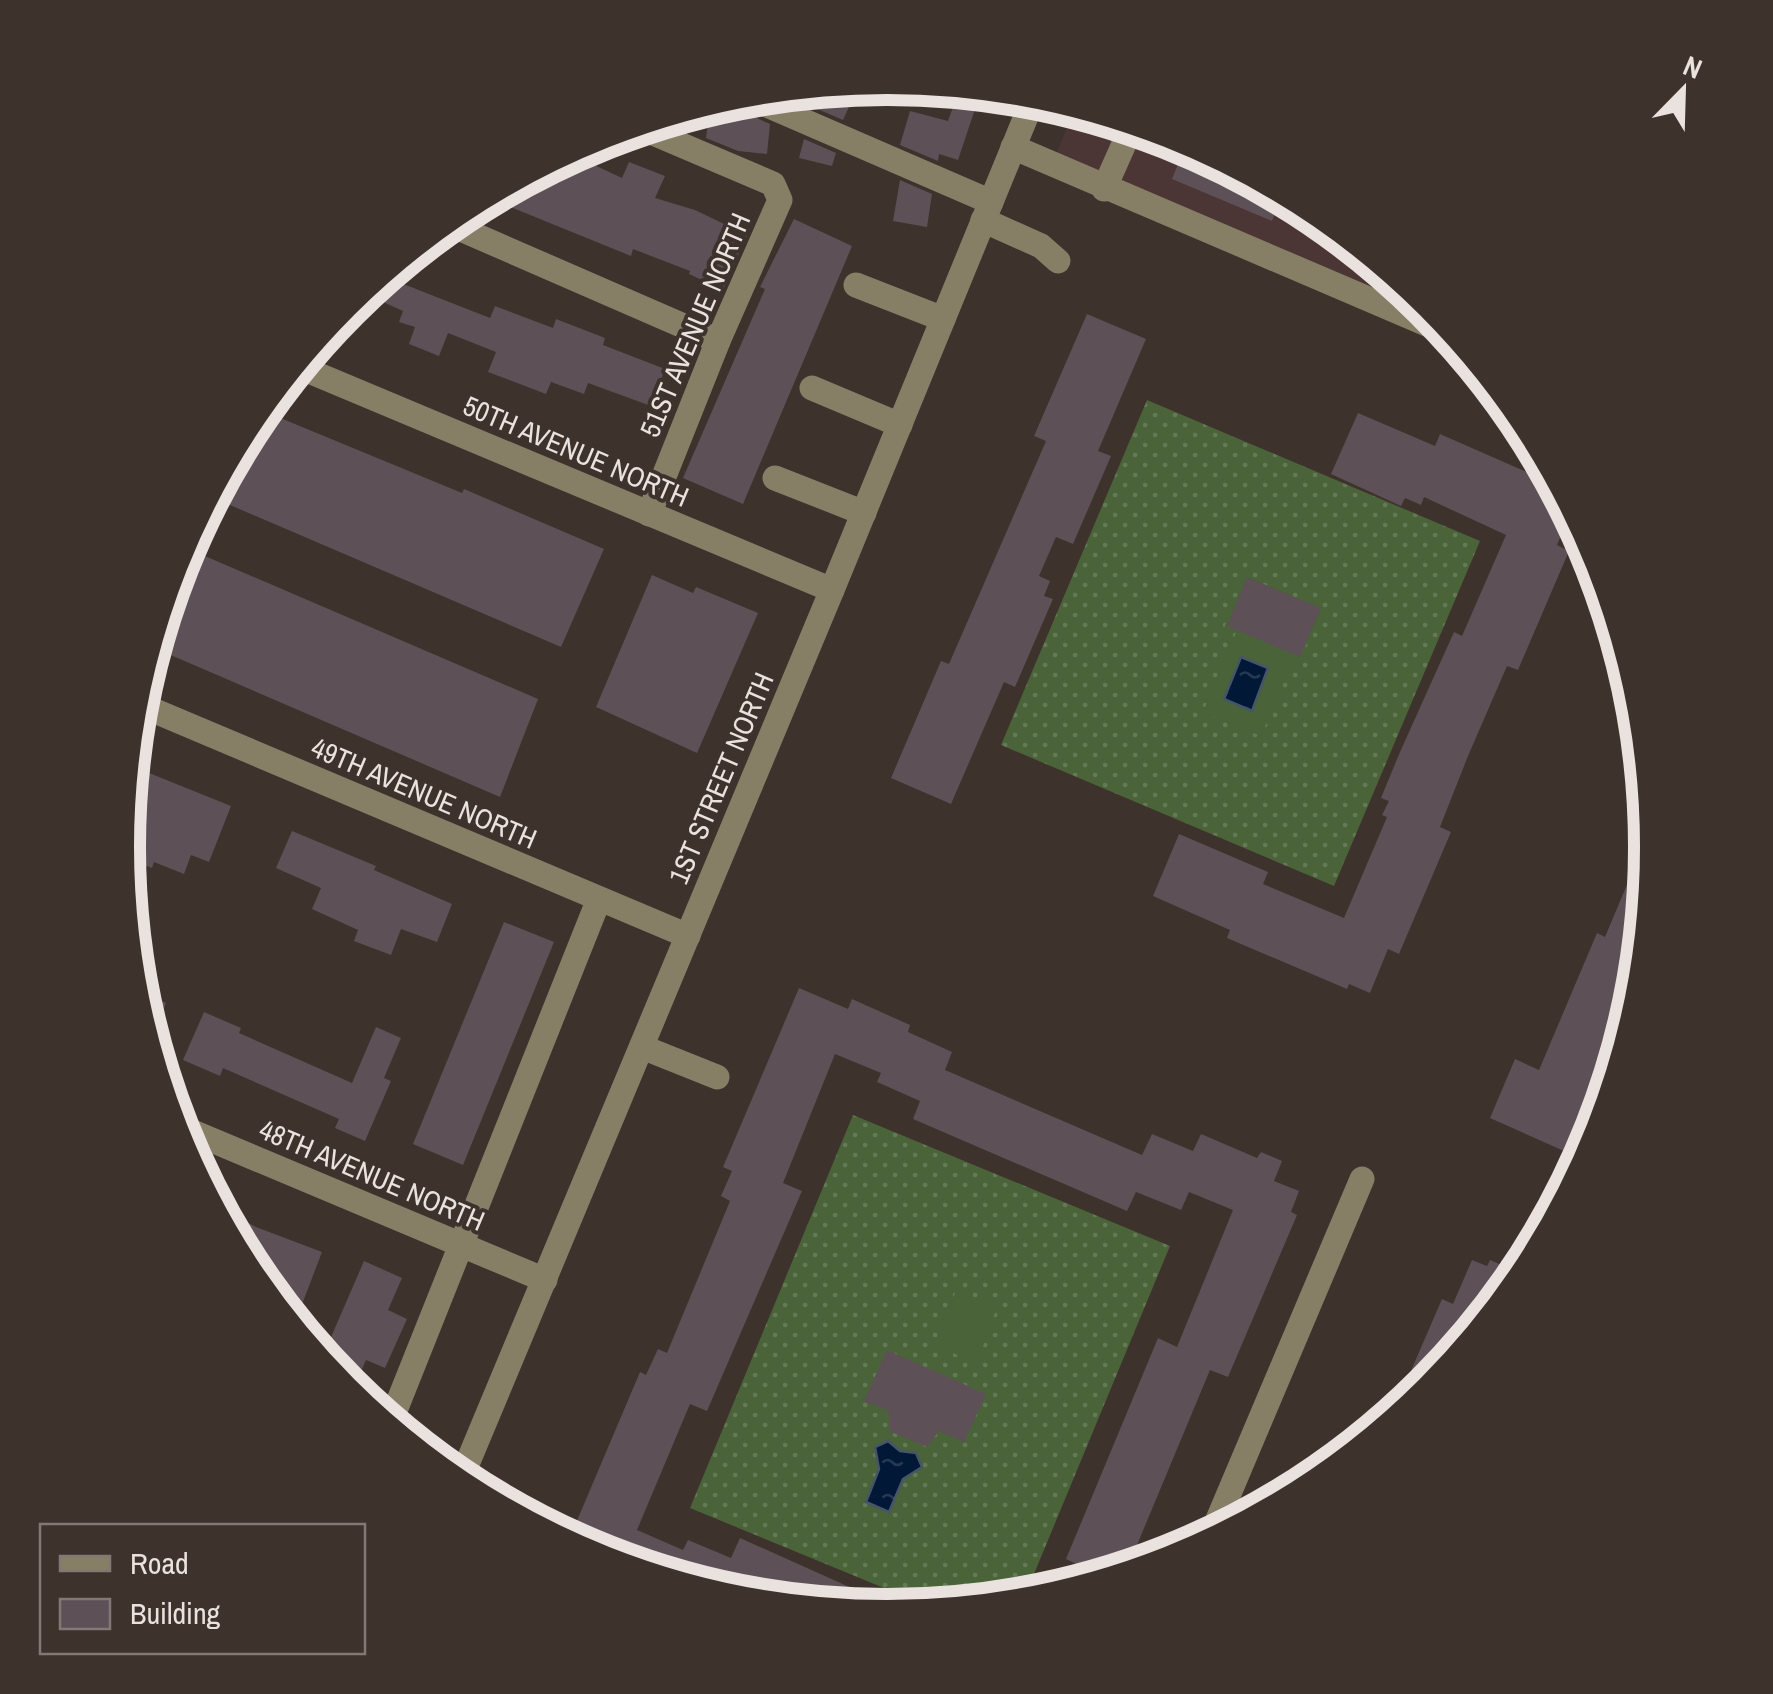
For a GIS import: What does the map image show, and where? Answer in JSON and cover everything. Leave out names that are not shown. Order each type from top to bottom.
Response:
[{"type":"street","points":[[773,109],[987,211],[1058,261]]},
{"type":"street","name":"1ST STREET NORTH","points":[[467,1465],[864,513],[1026,113]]},
{"type":"street","name":"51ST AVENUE NORTH","points":[[648,514],[780,200],[774,184],[660,136]]},
{"type":"street","points":[[1104,189],[1126,140]]},
{"type":"street","points":[[1013,148],[1416,320]]},
{"type":"street","points":[[464,231],[718,342]]},
{"type":"street","points":[[856,285],[943,319]]},
{"type":"street","name":"50TH AVENUE NORTH","points":[[311,372],[832,590]]},
{"type":"street","points":[[812,388],[900,425]]},
{"type":"street","points":[[776,478],[864,513]]},
{"type":"street","name":"49TH AVENUE NORTH","points":[[152,711],[688,936]]},
{"type":"street","points":[[395,1410],[600,899]]},
{"type":"street","points":[[642,1047],[717,1078]]},
{"type":"street","name":"48TH AVENUE NORTH","points":[[197,1135],[545,1280]]},
{"type":"street","points":[[1220,1516],[1362,1179]]},
{"type":"shaded area","points":[[1069,123],[1172,157],[1217,177],[1302,226],[1379,285],[1415,319],[1051,166]]},
{"type":"green space","points":[[1147,400],[1480,541],[1334,886],[1001,745]]},
{"type":"green space","points":[[1246,577],[1321,609],[1300,659],[1294,657],[1261,736],[1203,712],[1236,633],[1224,628]]},
{"type":"green space","points":[[853,1115],[1170,1246],[1031,1580],[984,1588],[897,1594],[690,1508]]},
{"type":"green space","points":[[956,1291],[997,1307],[977,1363],[934,1345]]},
{"type":"water","points":[[1241,657],[1268,668],[1252,711],[1224,699]]},
{"type":"water","points":[[888,1441],[900,1451],[916,1453],[922,1467],[903,1479],[889,1512],[866,1502],[879,1469],[875,1447]]},
{"type":"building","points":[[851,101],[843,120],[807,105]]},
{"type":"building","points":[[954,104],[976,105],[958,160],[939,154],[938,161],[900,145],[910,111],[948,121]]},
{"type":"building","points":[[746,113],[770,124],[767,154],[738,151],[706,138],[708,122]]},
{"type":"building","points":[[804,139],[836,153],[832,166],[799,158]]},
{"type":"building","points":[[1179,160],[1276,210],[1272,221],[1172,179]]},
{"type":"building","points":[[589,162],[622,178],[629,162],[665,176],[655,198],[695,210],[747,235],[723,290],[689,274],[690,271],[633,249],[631,256],[505,205]]},
{"type":"building","points":[[900,180],[932,194],[927,227],[893,221]]},
{"type":"building","points":[[794,219],[852,246],[743,504],[683,478],[765,289],[760,287]]},
{"type":"building","points":[[398,282],[490,318],[495,306],[553,328],[556,319],[605,338],[603,345],[665,369],[651,406],[588,383],[584,394],[551,382],[546,394],[488,372],[496,352],[448,333],[439,356],[409,344],[415,327],[399,322],[403,311],[378,300]]},
{"type":"building","points":[[1087,314],[1146,339],[1098,451],[1111,456],[1073,544],[1056,537],[1039,576],[1050,581],[1044,596],[1053,599],[1015,687],[1004,682],[951,804],[891,778],[941,661],[949,664],[1046,441],[1034,436]]},
{"type":"building","points":[[1358,413],[1435,446],[1440,434],[1534,475],[1563,531],[1557,545],[1569,551],[1518,670],[1507,666],[1468,756],[1440,827],[1451,832],[1399,954],[1388,949],[1370,993],[1349,984],[1347,989],[1227,938],[1230,930],[1153,896],[1179,834],[1268,872],[1263,884],[1344,918],[1387,817],[1382,815],[1389,801],[1381,798],[1400,752],[1454,632],[1462,636],[1506,535],[1424,497],[1421,505],[1405,498],[1401,506],[1331,474]]},
{"type":"building","points":[[276,416],[462,493],[464,489],[604,549],[561,647],[225,503]]},
{"type":"building","points":[[200,554],[538,699],[500,797],[165,653]]},
{"type":"building","points":[[652,575],[693,593],[696,587],[758,613],[697,753],[596,707]]},
{"type":"building","points":[[1247,577],[1321,608],[1300,657],[1227,626]]},
{"type":"building","points":[[149,773],[231,806],[209,862],[191,855],[184,874],[154,862],[152,868],[140,864],[142,791]]},
{"type":"building","points":[[292,831],[376,866],[374,870],[452,904],[437,942],[401,929],[391,955],[354,941],[358,930],[312,909],[321,888],[276,868]]},
{"type":"building","points":[[1633,870],[1619,993],[1594,1087],[1568,1153],[1490,1118],[1515,1059],[1539,1070],[1597,933],[1605,937]]},
{"type":"building","points":[[504,922],[554,942],[463,1165],[413,1144]]},
{"type":"building","points":[[799,988],[848,1009],[852,999],[910,1025],[908,1032],[952,1052],[945,1070],[1142,1155],[1152,1134],[1193,1151],[1201,1134],[1257,1158],[1261,1152],[1282,1161],[1274,1181],[1299,1191],[1291,1212],[1297,1215],[1228,1377],[1210,1370],[1134,1551],[1084,1568],[1066,1559],[1158,1338],[1177,1347],[1233,1210],[1189,1192],[1181,1210],[1136,1192],[1127,1211],[913,1119],[920,1101],[877,1082],[881,1073],[835,1054],[783,1183],[802,1191],[707,1411],[690,1404],[637,1530],[683,1550],[688,1540],[731,1558],[740,1538],[856,1590],[858,1587],[873,1593],[789,1588],[741,1580],[646,1554],[575,1525],[640,1372],[646,1375],[658,1349],[667,1353],[730,1201],[721,1196],[732,1171],[723,1167]]},
{"type":"building","points":[[155,998],[166,1003],[160,1017]]},
{"type":"building","points":[[204,1012],[241,1028],[239,1033],[352,1083],[376,1027],[401,1038],[384,1078],[391,1081],[365,1141],[335,1128],[339,1119],[223,1068],[220,1076],[183,1060]]},
{"type":"building","points":[[239,1218],[322,1252],[301,1307],[265,1262]]},
{"type":"building","points":[[1472,1260],[1487,1266],[1490,1260],[1505,1266],[1448,1340],[1405,1384],[1442,1299],[1453,1304]]},
{"type":"building","points":[[364,1261],[402,1278],[388,1310],[407,1319],[385,1368],[366,1360],[359,1376],[328,1343]]},
{"type":"building","points":[[887,1350],[986,1394],[964,1442],[939,1431],[927,1447],[889,1431],[889,1411],[864,1401]]}]
